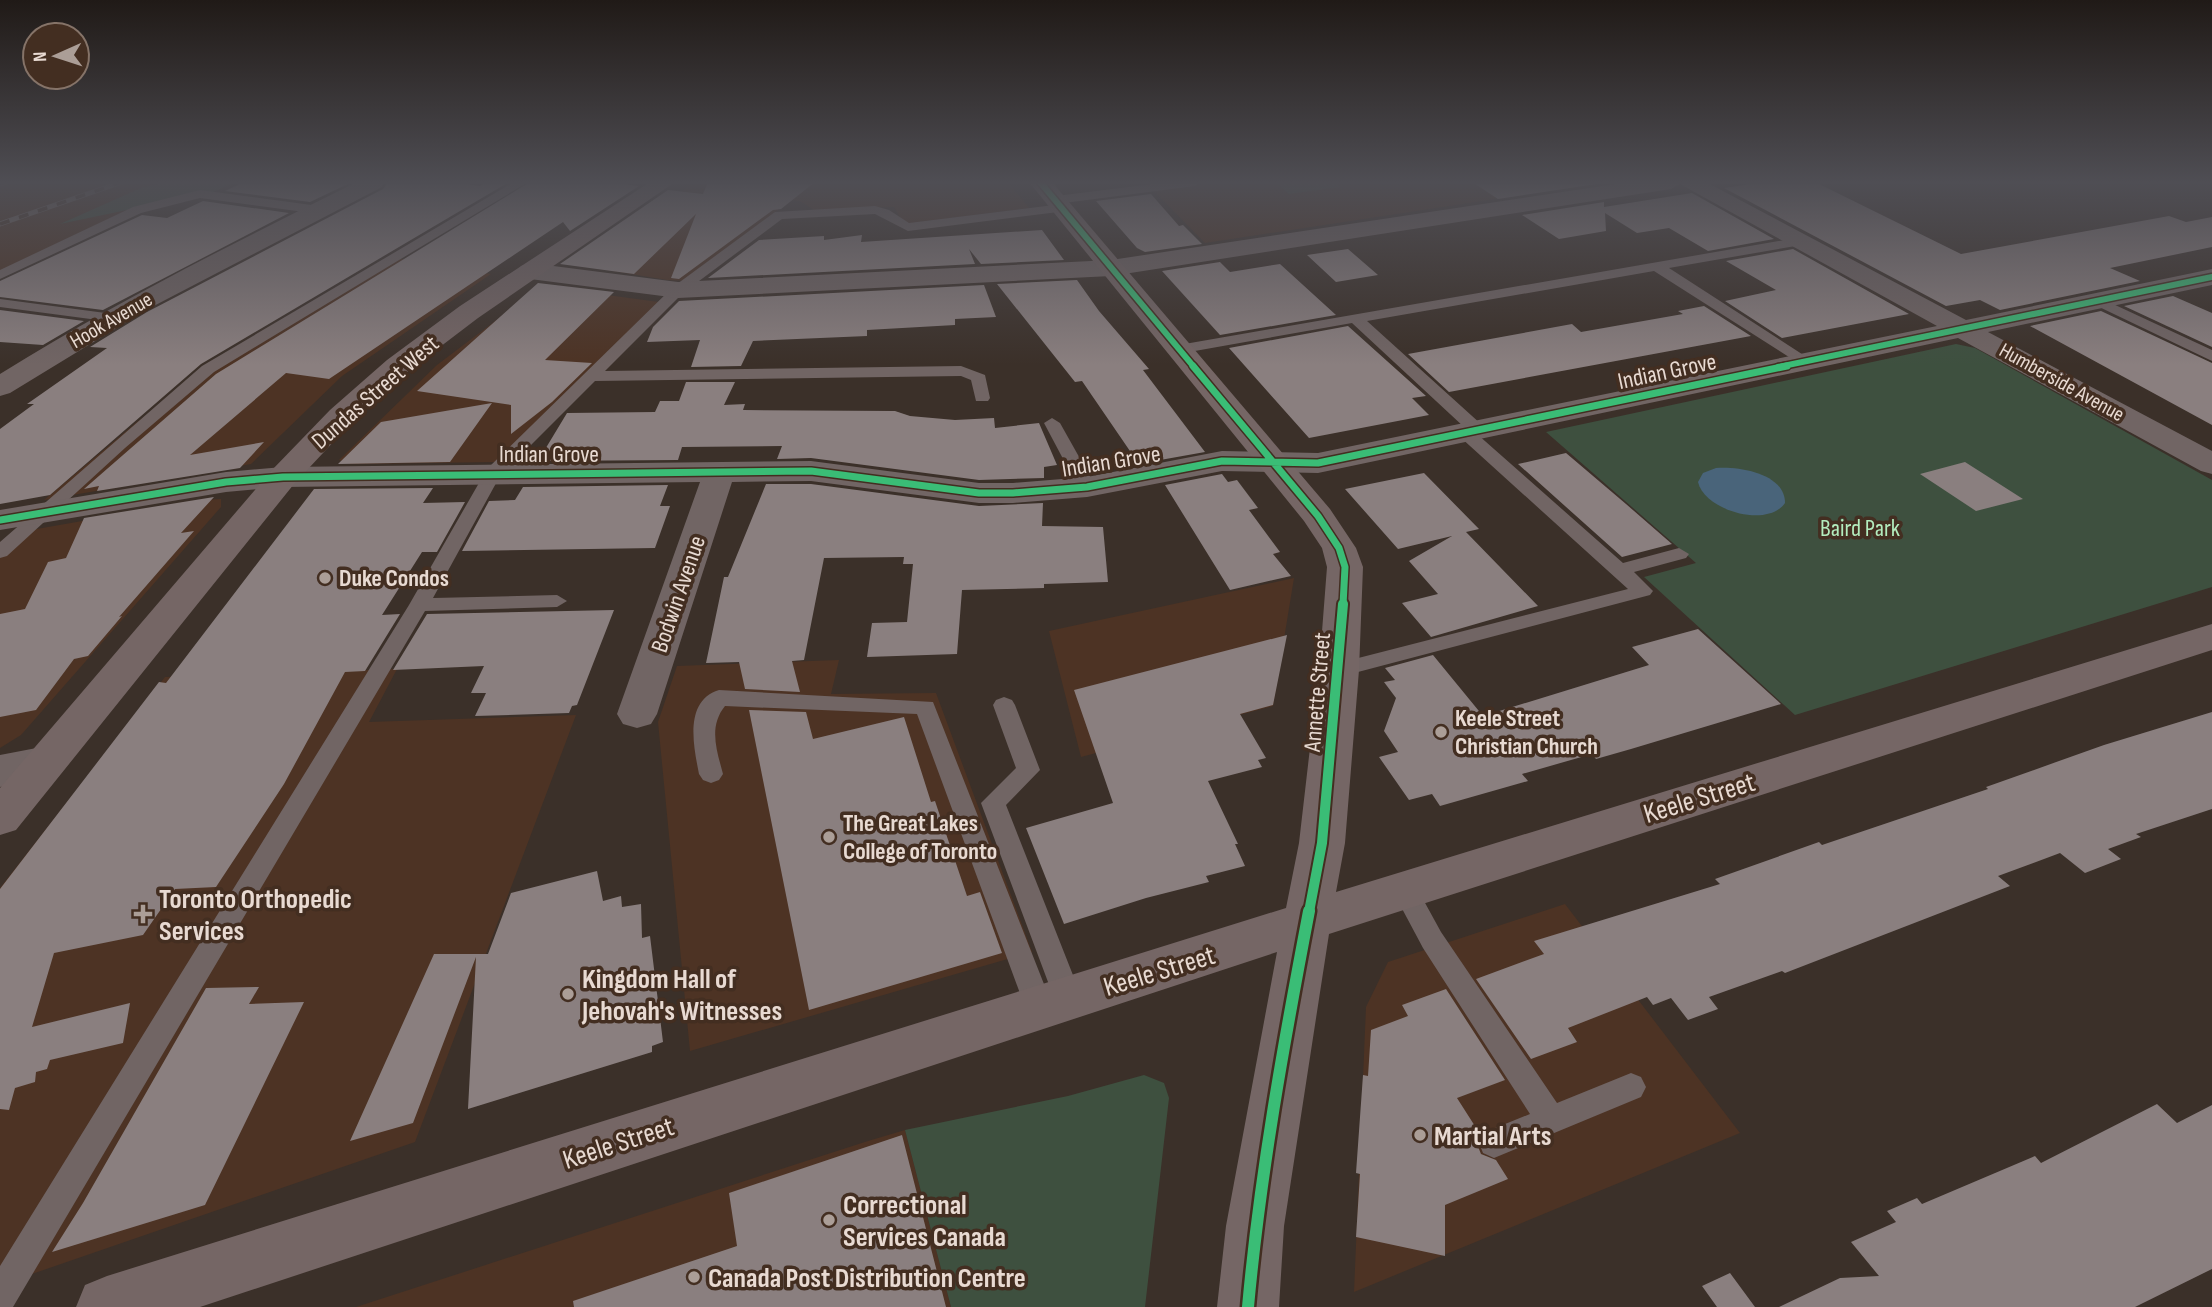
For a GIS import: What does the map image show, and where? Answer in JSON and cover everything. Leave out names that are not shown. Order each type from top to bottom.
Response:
[{"type":"main road","name":"Dundas Street West","points":[[0,818],[283,477],[341,416],[397,366],[572,243]]},
{"type":"main road","name":"Annette Street","points":[[1091,243],[1318,516],[1339,548],[1345,566],[1339,670],[1322,843],[1285,1035],[1255,1226],[1248,1307]]},
{"type":"main road","name":"Keele Street","points":[[107,1307],[1197,959],[1404,888],[2212,637]]},
{"type":"street","name":"Hook Avenue","points":[[0,387],[113,318],[257,243]]},
{"type":"street","points":[[530,271],[678,290],[1111,268],[1274,243]]},
{"type":"street","name":"Humberside Avenue","points":[[1804,243],[2212,464]]},
{"type":"street","name":"Indian Grove","points":[[0,520],[226,482],[283,477],[831,472],[979,493],[1087,487],[1222,461],[1318,463],[2212,277]]},
{"type":"street","name":"Bodwin Avenue","points":[[637,714],[719,473]]},
{"type":"street","points":[[0,771],[47,761]]},
{"type":"lane","points":[[0,275],[67,243]]},
{"type":"lane","points":[[0,552],[208,369],[420,243]]},
{"type":"lane","points":[[0,1297],[419,605],[493,473],[588,376],[678,290],[741,243]]},
{"type":"lane","points":[[1178,349],[1796,243]]},
{"type":"lane","points":[[1658,267],[1803,361]]},
{"type":"lane","points":[[2098,301],[2212,356]]},
{"type":"lane","points":[[0,303],[113,318]]},
{"type":"lane","points":[[1339,670],[1643,591],[1471,431],[1356,319]]},
{"type":"lane","points":[[588,376],[961,371],[972,373],[979,378],[982,398]]},
{"type":"lane","points":[[1052,423],[1087,487]]},
{"type":"lane","points":[[1620,570],[1679,554]]},
{"type":"lane","points":[[419,605],[557,601]]},
{"type":"lane","points":[[711,774],[702,728],[707,711],[719,698],[925,707],[1054,1003]]},
{"type":"lane","points":[[1004,705],[1028,770],[993,803],[1054,1003]]},
{"type":"lane","points":[[1404,888],[1432,940],[1551,1120]]},
{"type":"lane","points":[[1494,1143],[1630,1087]]},
{"type":"shaded area","points":[[0,243],[59,243],[0,271]]},
{"type":"shaded area","points":[[605,243],[737,243],[690,281],[667,280],[577,265]]},
{"type":"shaded area","points":[[389,257],[491,274],[342,376],[251,464],[44,500],[137,422],[259,333]]},
{"type":"shaded area","points":[[555,288],[659,302],[497,462],[351,464],[339,460],[437,365],[532,293]]},
{"type":"shaded area","points":[[221,499],[221,507],[21,735],[0,748],[0,558],[31,530]]},
{"type":"shaded area","points":[[1294,578],[1273,706],[1081,757],[1049,631]]},
{"type":"shaded area","name":"The Great Lakes College of Toronto","points":[[839,660],[831,694],[936,693],[1032,952],[690,1051],[658,722],[677,666]]},
{"type":"shaded area","points":[[397,669],[369,722],[576,715],[415,1142],[0,1285],[0,888],[165,677]]},
{"type":"shaded area","points":[[1565,904],[1740,1133],[1354,1292],[1366,1007],[1388,962]]},
{"type":"shaded area","points":[[905,1130],[951,1307],[356,1307],[868,1141]]},
{"type":"green space","name":"Baird Park","points":[[1956,344],[1975,348],[2212,480],[2212,587],[1795,715],[1644,577],[1696,563],[1546,432]]},
{"type":"green space","points":[[1144,1075],[1164,1083],[1169,1098],[1145,1307],[951,1307],[905,1130],[1068,1096]]},
{"type":"water","points":[[1716,468],[1748,470],[1769,478],[1783,493],[1785,503],[1776,511],[1765,515],[1737,513],[1723,508],[1703,492],[1698,482],[1703,473]]},
{"type":"building","points":[[82,243],[231,243],[103,310],[0,297],[0,281]]},
{"type":"building","points":[[279,243],[406,243],[201,364],[50,495],[0,504],[0,429],[34,404],[27,404],[107,348],[90,347],[147,312]]},
{"type":"building","points":[[430,243],[532,243],[329,379],[286,373],[190,455],[264,442],[240,468],[97,491],[99,486],[84,489],[216,374]]},
{"type":"building","points":[[591,243],[666,243],[634,274],[560,264]]},
{"type":"building","points":[[685,243],[728,243],[679,279],[671,278]]},
{"type":"building","points":[[755,243],[1052,243],[1064,260],[981,264],[969,249],[975,264],[708,278]]},
{"type":"building","points":[[1133,243],[1202,244],[1145,252]]},
{"type":"building","points":[[1694,243],[1752,243],[1708,251]]},
{"type":"building","points":[[1827,243],[1939,243],[1961,254],[2021,243],[2212,243],[2212,247],[2110,268],[2140,281],[2000,310],[1980,300],[1946,306]]},
{"type":"building","points":[[1348,249],[1378,275],[1336,282],[1307,255]]},
{"type":"building","points":[[1793,249],[1909,314],[1782,338],[1725,301],[1776,290],[1726,261]]},
{"type":"building","points":[[1220,262],[1230,272],[1280,264],[1336,315],[1220,335],[1162,271]]},
{"type":"building","points":[[1077,280],[1099,311],[1149,369],[1143,370],[1205,452],[1149,462],[1142,452],[1132,454],[1082,381],[1075,382],[997,284]]},
{"type":"building","points":[[538,283],[614,292],[545,360],[592,363],[552,402],[511,434],[511,405],[417,391]]},
{"type":"building","points":[[984,285],[996,317],[955,319],[955,325],[867,330],[867,336],[753,341],[741,366],[691,367],[700,340],[647,342],[653,327],[679,301]]},
{"type":"building","points":[[2173,296],[2212,313],[2212,347],[2124,306]]},
{"type":"building","points":[[1704,306],[1751,336],[1449,392],[1408,354],[1572,324],[1581,332],[1683,314],[1678,311]]},
{"type":"building","points":[[0,310],[84,321],[43,345],[0,342]]},
{"type":"building","points":[[2101,311],[2212,363],[2212,425],[2030,326]]},
{"type":"building","points":[[1348,326],[1426,396],[1412,398],[1429,415],[1309,438],[1229,348]]},
{"type":"building","points":[[686,382],[735,382],[724,405],[745,404],[743,410],[895,411],[910,416],[955,420],[994,418],[995,428],[1039,423],[1057,465],[1044,467],[1044,478],[979,480],[811,458],[777,459],[782,446],[682,447],[678,460],[538,461],[567,413],[655,412],[660,401],[679,401]]},
{"type":"building","points":[[492,403],[450,462],[338,464],[381,422]]},
{"type":"building","points":[[1566,453],[1672,544],[1622,557],[1518,464]]},
{"type":"building","points":[[1965,462],[2023,499],[1976,511],[1920,474]]},
{"type":"building","points":[[1424,473],[1479,529],[1466,532],[1538,606],[1431,637],[1402,603],[1438,594],[1409,561],[1452,536],[1398,549],[1345,489]]},
{"type":"building","points":[[1222,474],[1228,482],[1237,480],[1258,508],[1249,510],[1280,552],[1273,554],[1291,576],[1230,590],[1165,485]]},
{"type":"building","points":[[766,484],[811,484],[979,506],[1043,503],[1042,526],[1103,527],[1108,582],[1044,584],[1044,588],[962,590],[957,654],[867,657],[872,623],[907,622],[913,564],[903,564],[904,557],[824,558],[804,660],[792,661],[800,692],[745,689],[739,662],[706,663],[724,577],[728,577]]},
{"type":"building","points":[[668,485],[660,506],[670,506],[655,548],[462,551],[489,501],[515,500],[523,487]]},
{"type":"building","points":[[433,488],[423,503],[465,502],[437,552],[422,552],[382,615],[400,614],[365,671],[345,672],[284,784],[216,887],[175,889],[143,935],[54,953],[32,1027],[130,1003],[123,1043],[50,1060],[47,1069],[36,1072],[35,1082],[15,1088],[9,1110],[0,1109],[0,889],[159,682],[166,683],[314,489]]},
{"type":"building","points":[[214,497],[181,533],[194,531],[88,656],[74,659],[36,710],[0,717],[0,614],[25,609],[48,562],[66,558],[84,518]]},
{"type":"building","points":[[614,610],[577,705],[572,706],[569,713],[475,716],[486,693],[471,693],[484,666],[393,670],[427,614]]},
{"type":"building","points":[[1698,629],[1781,704],[1596,759],[1592,754],[1522,774],[1528,781],[1440,806],[1432,794],[1409,800],[1379,757],[1398,752],[1384,731],[1396,698],[1384,682],[1395,680],[1385,668],[1433,655],[1483,716],[1649,665],[1632,647]]},
{"type":"building","points":[[1287,635],[1273,705],[1240,714],[1266,758],[1258,760],[1262,767],[1208,781],[1238,844],[1235,844],[1245,866],[1206,876],[1209,882],[1146,898],[1064,924],[1026,828],[1113,803],[1074,690]]},
{"type":"building","points":[[749,710],[806,712],[813,739],[904,717],[931,802],[935,801],[967,896],[980,892],[1002,953],[809,1010]]},
{"type":"building","points":[[2212,712],[2212,809],[2136,834],[2141,837],[2108,849],[2121,859],[2085,873],[2060,853],[1998,876],[2010,886],[1785,973],[1782,971],[1709,997],[1718,1009],[1688,1020],[1671,998],[1653,1005],[1647,997],[1568,1028],[1577,1042],[1531,1059],[1476,979],[1544,954],[1534,941],[1720,884],[1715,879],[1819,842],[1822,845],[1988,789],[1986,787],[2104,745]]},
{"type":"building","name":"Kingdom Hall of Jehovah's Witnesses","points":[[597,871],[603,901],[621,896],[622,907],[641,904],[642,938],[650,936],[663,1042],[652,1046],[652,1052],[468,1109],[476,957],[413,1123],[350,1141],[434,954],[488,954],[511,893]]},
{"type":"building","points":[[259,987],[249,1004],[304,1002],[205,1205],[52,1252],[206,988]]},
{"type":"building","name":"Martial Arts","points":[[1446,989],[1505,1080],[1457,1098],[1480,1134],[1477,1144],[1481,1154],[1496,1160],[1508,1179],[1445,1205],[1445,1256],[1356,1237],[1360,1174],[1356,1173],[1363,1075],[1368,1076],[1371,1030],[1408,1016],[1402,1005]]},
{"type":"building","points":[[2157,1104],[2177,1123],[2212,1105],[2212,1269],[2135,1307],[1779,1307],[1840,1278],[1879,1276],[1851,1242],[1896,1222],[1887,1211],[1917,1198],[1922,1204],[2035,1156],[2041,1163]]},
{"type":"building","name":"Correctional Services Canada","points":[[902,1135],[946,1307],[574,1307],[573,1301],[737,1246],[729,1193]]},
{"type":"building","points":[[1730,1273],[1755,1307],[1717,1307],[1702,1286]]},
{"type":"cycle path","points":[[1091,243],[1318,516],[1339,548],[1345,567],[1339,670],[1322,843],[1285,1035],[1255,1226],[1248,1307]]},
{"type":"cycle path","points":[[0,520],[226,482],[283,477],[811,471],[979,493],[1013,493],[1087,487],[1222,461],[1318,463],[2212,277]]},
{"type":"place","name":"Duke Condos","points":[[325,578]]},
{"type":"place","name":"Keele Street Christian Church","points":[[1441,732]]},
{"type":"place","name":"The Great Lakes College of Toronto","points":[[829,837]]},
{"type":"place","name":"Toronto Orthopedic Services","points":[[143,914]]},
{"type":"place","name":"Kingdom Hall of Jehovah's Witnesses","points":[[568,994]]},
{"type":"place","name":"Martial Arts","points":[[1420,1135]]},
{"type":"place","name":"Correctional Services Canada","points":[[829,1220]]},
{"type":"place","name":"Canada Post Distribution Centre","points":[[694,1277]]}]
